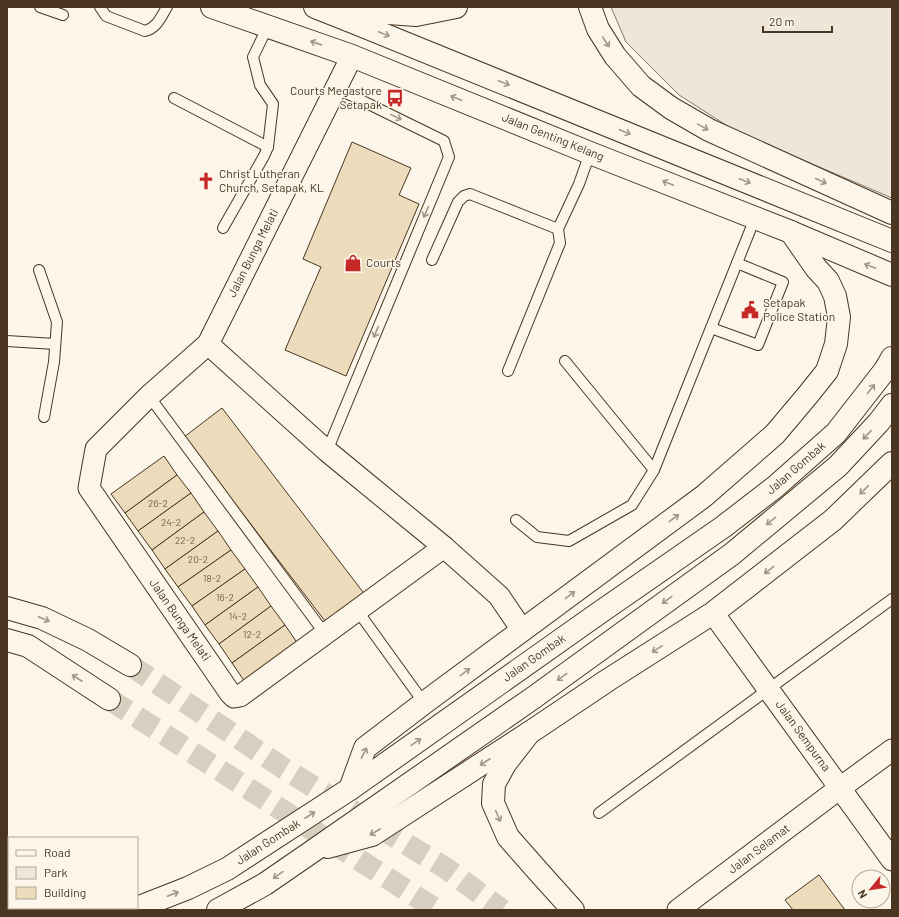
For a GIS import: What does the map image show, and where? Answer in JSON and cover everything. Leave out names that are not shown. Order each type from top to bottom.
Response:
[{"type":"main road","name":"Jalan Genting Kelang","points":[[212,7],[352,56],[791,232],[892,275]]},
{"type":"main road","points":[[315,7],[892,241]]},
{"type":"main road","points":[[348,20],[374,12],[416,15],[456,7]]},
{"type":"main road","points":[[590,7],[598,29],[615,56],[641,86],[671,108],[709,130],[892,212]]},
{"type":"main road","points":[[350,789],[365,748],[704,496],[775,434],[827,371],[836,344],[839,317],[835,296],[828,281],[816,268],[791,232]]},
{"type":"main road","name":"Jalan Gombak","points":[[138,908],[188,888],[227,869],[350,789],[599,612],[723,527],[775,487],[836,433],[886,370],[892,358]]},
{"type":"main road","name":"Jalan Gombak","points":[[218,910],[265,884],[533,698],[732,554],[838,466],[879,422],[892,405]]},
{"type":"main road","points":[[310,852],[372,835],[713,613],[833,520],[892,463]]},
{"type":"main road","points":[[7,608],[42,618],[88,640],[130,665]]},
{"type":"main road","points":[[7,640],[28,646],[109,699]]},
{"type":"main road","points":[[529,733],[505,764],[494,784],[493,803],[508,837],[573,910]]},
{"type":"street","name":"Jalan Bunga Melati","points":[[352,56],[208,344],[149,396],[96,449],[89,488],[234,697],[240,696],[444,547]]},
{"type":"street","points":[[208,344],[327,451],[444,547],[499,596],[522,630]]},
{"type":"street","name":"Jalan Sempurna","points":[[713,613],[892,860]]},
{"type":"street","name":"Jalan Selamat","points":[[678,910],[892,750]]},
{"type":"lane","points":[[40,7],[63,15]]},
{"type":"lane","points":[[100,7],[106,16],[144,30],[150,30],[155,26],[167,7]]},
{"type":"lane","points":[[223,228],[268,147],[273,104],[260,85],[254,57],[268,26]]},
{"type":"lane","points":[[327,451],[449,157],[444,141],[336,88]]},
{"type":"lane","points":[[174,98],[268,147]]},
{"type":"lane","points":[[508,371],[560,243],[558,229],[579,184],[590,152]]},
{"type":"lane","points":[[432,260],[458,202],[464,196],[470,194],[558,229]]},
{"type":"lane","points":[[516,520],[537,537],[569,540],[632,505],[654,470],[755,218]]},
{"type":"lane","points":[[711,328],[758,345],[784,282],[737,262]]},
{"type":"lane","points":[[39,270],[57,322],[54,362],[44,417]]},
{"type":"lane","points":[[7,341],[55,344]]},
{"type":"lane","points":[[565,362],[654,470]]},
{"type":"lane","points":[[149,396],[325,634]]},
{"type":"lane","points":[[599,813],[892,599]]},
{"type":"lane","points":[[357,610],[424,703]]},
{"type":"green space","points":[[611,7],[892,7],[892,198],[737,132],[679,95],[626,42]]},
{"type":"building","name":"Courts","points":[[352,142],[411,168],[399,195],[419,204],[346,376],[285,350],[321,267],[303,259]]},
{"type":"building","points":[[222,408],[366,596],[328,625],[184,437]]},
{"type":"building","points":[[164,456],[177,475],[125,513],[111,494]]},
{"type":"building","points":[[177,475],[191,493],[138,531],[125,513]]},
{"type":"building","points":[[191,493],[204,512],[152,550],[138,531]]},
{"type":"building","points":[[204,512],[218,531],[165,569],[152,550]]},
{"type":"building","points":[[218,531],[231,550],[178,587],[165,569]]},
{"type":"building","points":[[231,550],[245,569],[192,606],[178,587]]},
{"type":"building","points":[[245,569],[258,587],[205,625],[192,606]]},
{"type":"building","points":[[258,587],[271,606],[219,644],[205,625]]},
{"type":"building","points":[[271,606],[285,625],[232,663],[219,644]]},
{"type":"building","points":[[285,625],[298,644],[245,682],[232,663]]},
{"type":"building","points":[[819,875],[845,910],[793,910],[785,900]]},
{"type":"tunnel","points":[[130,665],[283,768],[447,869],[502,910]]},
{"type":"tunnel","points":[[109,699],[437,910]]},
{"type":"place","name":"Courts Megastore Setapak","points":[[395,98]]},
{"type":"place","name":"Christ Lutheran Church, Setapak, KL","points":[[206,181]]},
{"type":"place","name":"Courts","points":[[353,263]]},
{"type":"place","name":"Setapak Police Station","points":[[750,310]]}]
